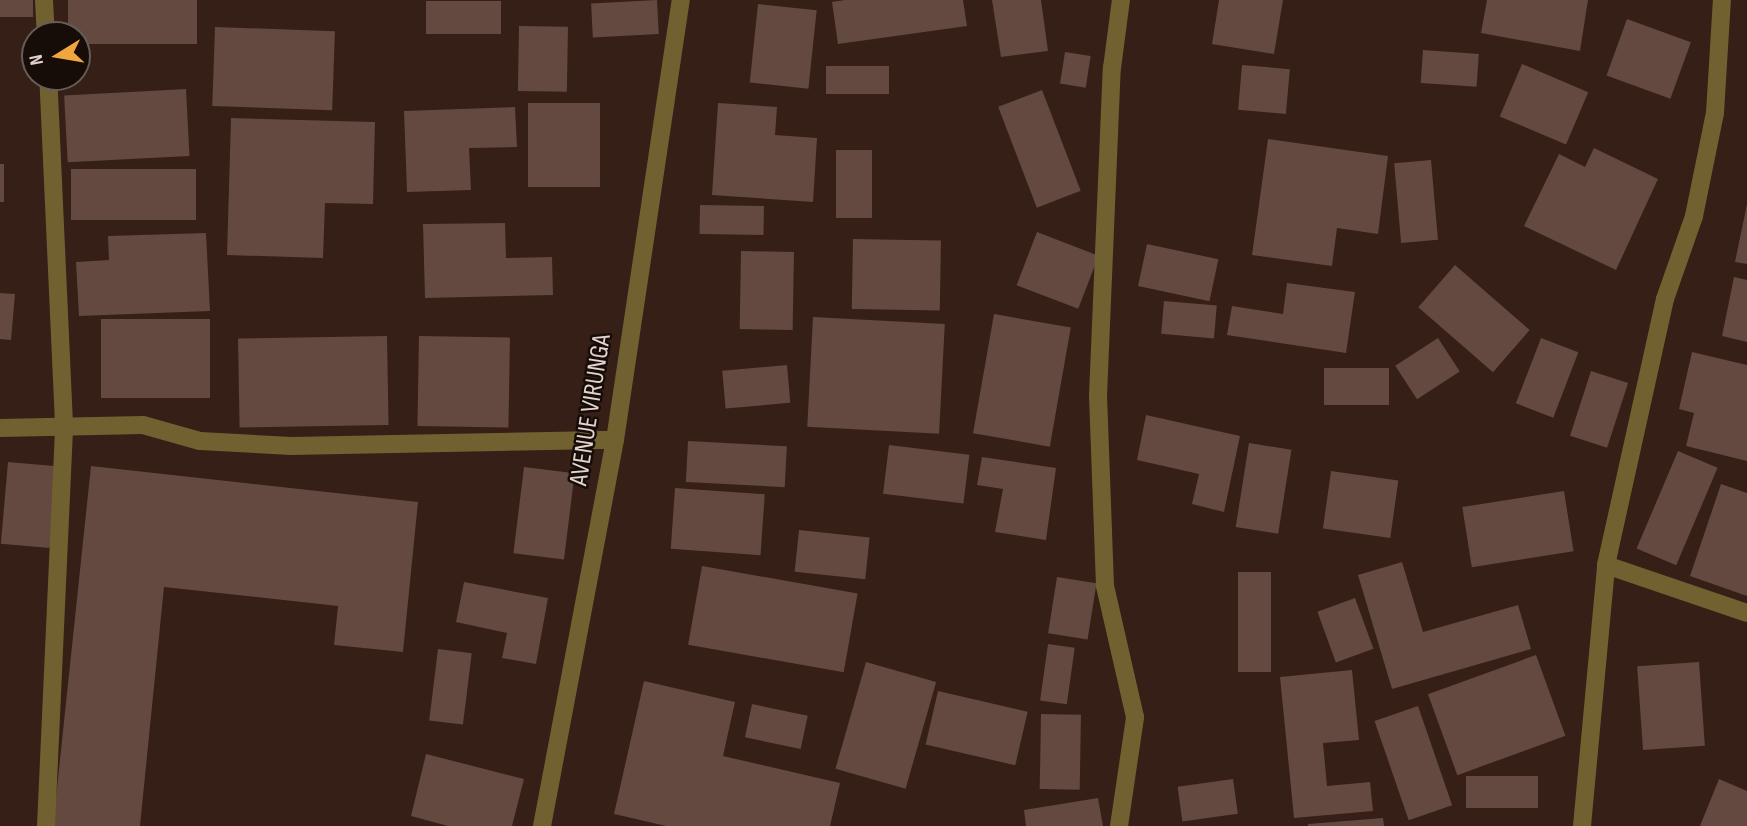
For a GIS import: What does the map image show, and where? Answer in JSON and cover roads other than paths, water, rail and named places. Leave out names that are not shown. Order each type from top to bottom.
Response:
[{"type":"street","points":[[44,0],[45,21]]},
{"type":"street","name":"AVENUE VIRUNGA","points":[[542,826],[615,440],[681,0]]},
{"type":"street","points":[[1119,826],[1135,717],[1105,586],[1098,396],[1112,68],[1121,0]]},
{"type":"street","points":[[1582,826],[1606,565],[1665,299],[1694,216],[1715,113],[1722,0]]},
{"type":"street","points":[[46,826],[64,424],[49,91]]},
{"type":"street","points":[[0,428],[64,424],[143,425],[200,441],[291,446],[615,440]]},
{"type":"street","points":[[1606,565],[1747,613]]}]
